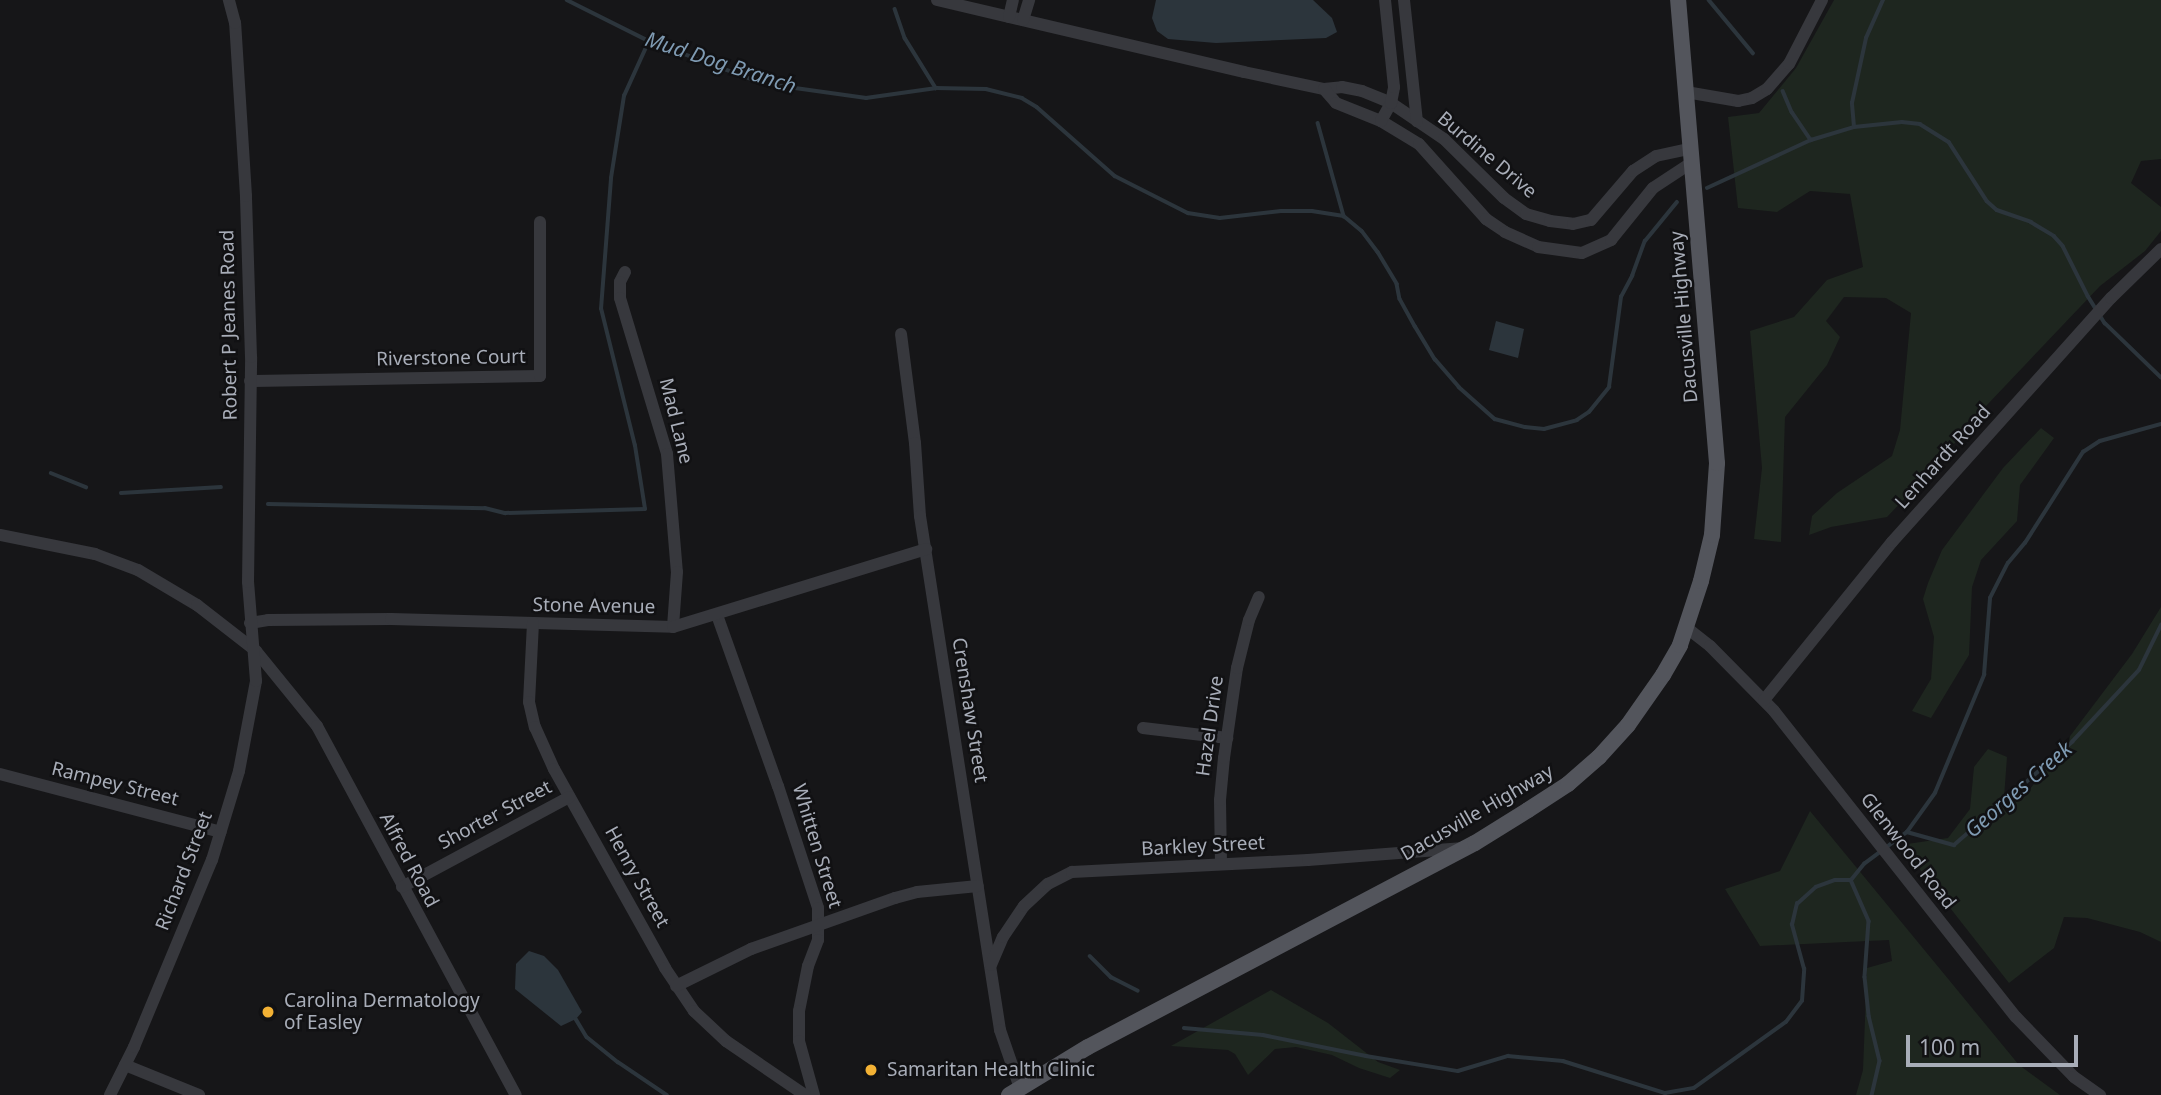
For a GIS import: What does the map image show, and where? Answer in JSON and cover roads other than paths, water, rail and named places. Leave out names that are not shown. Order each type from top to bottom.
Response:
[{"type":"main road","name":"Dacusville Highway","points":[[1014,1091],[1099,1040],[1464,848],[1568,784],[1599,757],[1628,725],[1663,675],[1687,628],[1712,535],[1717,463],[1709,334],[1678,0]]},
{"type":"street","name":"Robert P Jeanes Road","points":[[229,0],[235,23],[246,196],[250,381],[250,623],[256,651]]},
{"type":"street","name":"Burdine Drive","points":[[937,0],[1324,89],[1342,87],[1391,103],[1444,139],[1504,198],[1526,214],[1573,224],[1591,220],[1633,171],[1656,156],[1691,156]]},
{"type":"street","points":[[1009,17],[1013,0]]},
{"type":"street","points":[[1023,20],[1029,0]]},
{"type":"street","points":[[1381,121],[1391,103],[1394,87],[1385,0]]},
{"type":"street","points":[[1404,0],[1417,121]]},
{"type":"street","points":[[1686,92],[1738,101],[1752,99],[1767,89],[1789,64],[1822,0]]},
{"type":"street","name":"Burdine Drive","points":[[1324,89],[1336,103],[1381,121],[1419,144],[1486,219],[1538,247],[1582,253],[1611,240],[1653,188],[1691,156]]},
{"type":"street","name":"Riverstone Court","points":[[250,381],[540,376],[540,222]]},
{"type":"street","name":"Lenhardt Road","points":[[1764,700],[1892,542],[2093,317],[2161,249]]},
{"type":"street","name":"Mad Lane","points":[[625,272],[620,282],[620,299],[667,454],[677,572],[673,626]]},
{"type":"street","name":"Crenshaw Street","points":[[901,334],[926,549],[1000,1030],[1014,1091]]},
{"type":"street","points":[[0,535],[95,554],[138,570],[171,587],[256,651]]},
{"type":"street","name":"Stone Avenue","points":[[250,623],[268,620],[391,619],[673,626],[717,615],[926,549]]},
{"type":"street","name":"Hazel Drive","points":[[1221,864],[1220,800],[1227,738],[1237,668],[1249,620],[1259,597]]},
{"type":"street","name":"Whitten Street","points":[[717,615],[779,786],[818,908],[820,925],[799,1011],[799,1041],[814,1095]]},
{"type":"street","name":"Henry Street","points":[[533,624],[531,713],[569,797],[676,986],[694,1011],[726,1041],[806,1095]]},
{"type":"street","name":"Glenwood Road","points":[[1687,628],[1710,646],[1764,700],[2023,1024],[2074,1077],[2100,1095]]},
{"type":"street","name":"Richard Street","points":[[110,1095],[125,1065],[221,832],[239,771],[251,711],[256,681],[256,651]]},
{"type":"street","name":"Alfred Road","points":[[256,651],[317,726],[516,1095]]},
{"type":"street","points":[[1143,728],[1227,738]]},
{"type":"street","name":"Rampey Street","points":[[1,777],[221,832]]},
{"type":"street","name":"Shorter Street","points":[[402,887],[569,797]]},
{"type":"street","name":"Barkley Street","points":[[991,965],[1003,937],[1024,906],[1048,884],[1072,872],[1464,848]]},
{"type":"street","points":[[676,986],[751,950],[917,892],[978,886]]},
{"type":"street","points":[[125,1065],[198,1095]]},
{"type":"waterway","name":"Mud Dog Branch","points":[[567,0],[649,41],[751,79],[781,86],[866,98],[936,88],[986,89],[1022,98],[1037,107],[1115,176],[1188,213],[1220,218],[1281,211],[1312,211],[1344,216],[1362,231],[1378,252],[1397,284],[1400,299],[1415,326],[1435,359],[1459,387],[1495,419],[1525,427],[1544,429],[1577,420],[1589,412],[1609,387],[1621,297],[1645,241],[1677,202]]},
{"type":"waterway","points":[[1709,0],[1753,53]]},
{"type":"waterway","points":[[1854,127],[1852,103],[1866,38],[1883,0]]},
{"type":"waterway","points":[[895,9],[905,38],[936,88]]},
{"type":"waterway","points":[[268,504],[485,508],[505,513],[645,509],[635,446],[601,309],[611,178],[624,96],[649,41]]},
{"type":"waterway","points":[[1783,91],[1792,112],[1811,140]]},
{"type":"waterway","name":"Mud Dog Branch","points":[[1707,188],[1811,140],[1854,127],[1902,122],[1920,124],[1949,142],[1987,201],[1997,210],[2031,222],[2054,236],[2063,246],[2105,323],[2161,377]]},
{"type":"waterway","points":[[1318,123],[1344,216]]},
{"type":"waterway","points":[[1851,880],[1864,864],[1907,832],[1935,793],[1984,675],[1990,598],[2008,563],[2025,543],[2083,452],[2100,441],[2161,424]]},
{"type":"waterway","points":[[51,473],[86,487]]},
{"type":"waterway","points":[[121,493],[221,487]]},
{"type":"waterway","name":"Georges Creek","points":[[1907,832],[1954,845],[2072,742],[2139,670],[2161,625]]},
{"type":"waterway","points":[[1184,1028],[1263,1035],[1458,1071],[1508,1056],[1563,1061],[1665,1093],[1694,1088],[1786,1022],[1802,1001],[1804,969],[1792,925],[1797,904],[1816,887],[1835,880],[1851,880]]},
{"type":"waterway","name":"Georges Creek","points":[[1851,880],[1869,921],[1865,977],[1869,1016],[1880,1061],[1872,1095]]},
{"type":"waterway","points":[[1090,956],[1111,977],[1138,991]]},
{"type":"waterway","points":[[576,1019],[587,1037],[667,1095]]},
{"type":"place","name":"Carolina Dermatology of Easley","points":[[268,1012]]},
{"type":"place","name":"Samaritan Health Clinic","points":[[871,1070]]}]
